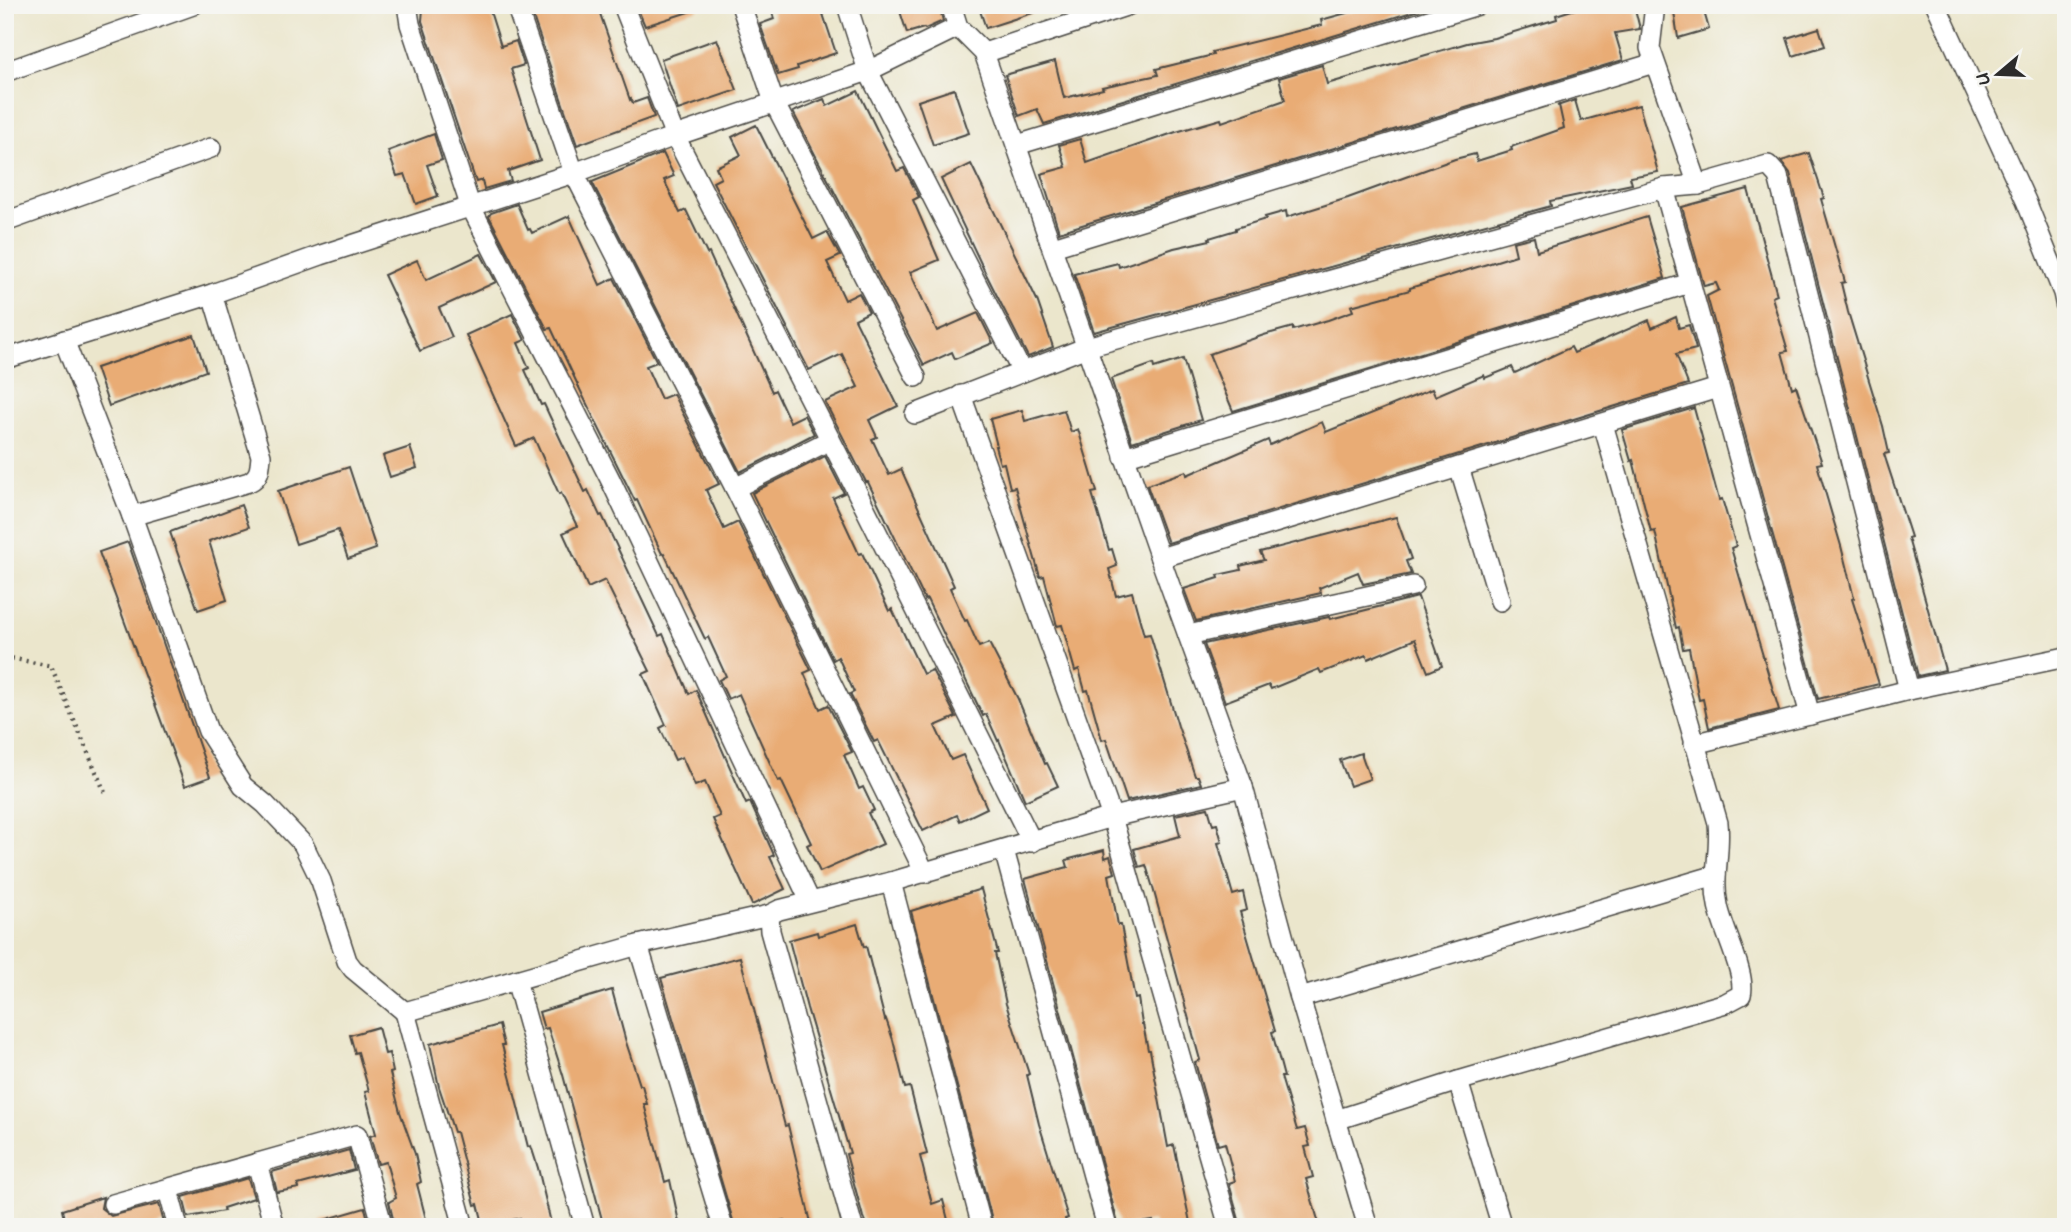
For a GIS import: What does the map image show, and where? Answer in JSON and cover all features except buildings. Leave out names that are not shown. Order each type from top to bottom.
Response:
[{"type":"street","points":[[5,72],[193,5]]},
{"type":"street","points":[[411,5],[408,11],[410,24],[470,205],[610,478],[810,901]]},
{"type":"street","points":[[516,5],[574,173],[735,488],[925,873]]},
{"type":"street","points":[[623,5],[675,136],[1032,842]]},
{"type":"street","points":[[741,5],[774,102],[916,377]]},
{"type":"street","points":[[847,5],[868,71],[1022,372]]},
{"type":"street","points":[[951,5],[957,27],[984,53],[1124,457],[1243,787],[1300,998],[1368,1227]]},
{"type":"street","points":[[984,53],[1087,12],[1129,5]]},
{"type":"street","points":[[1017,145],[1478,5]]},
{"type":"street","points":[[1655,5],[1650,48],[1698,185]]},
{"type":"street","points":[[1936,5],[2026,201],[2063,293],[2066,307]]},
{"type":"street","points":[[5,359],[212,295],[868,71],[957,27]]},
{"type":"street","points":[[1053,247],[1654,63]]},
{"type":"street","points":[[5,222],[211,148]]},
{"type":"street","points":[[915,414],[1087,347],[1664,188],[1698,185],[1765,164],[1773,168],[1778,176],[1909,690]]},
{"type":"street","points":[[1664,188],[1810,715]]},
{"type":"street","points":[[1124,457],[1690,284]]},
{"type":"street","points":[[132,516],[249,482],[256,479],[259,472],[261,456],[212,295]]},
{"type":"street","points":[[64,340],[132,516],[208,730],[243,786],[265,804],[303,844],[321,881],[343,950],[353,969],[405,1012],[464,1227]]},
{"type":"street","points":[[1160,558],[1718,388]]},
{"type":"street","points":[[961,395],[1112,817],[1229,1227]]},
{"type":"street","points":[[1336,1120],[1458,1081],[1727,1003],[1741,995],[1742,981],[1718,908],[1718,823],[1603,424]]},
{"type":"street","points":[[735,488],[830,440]]},
{"type":"street","points":[[1459,467],[1500,601]]},
{"type":"street","points":[[1188,635],[1413,586]]},
{"type":"street","points":[[1695,744],[1909,690],[2066,657]]},
{"type":"street","points":[[405,1012],[638,945],[769,915],[774,911],[810,901],[925,873],[1112,817],[1243,787]]},
{"type":"street","points":[[1004,850],[1107,1227]]},
{"type":"street","points":[[1300,998],[1716,875]]},
{"type":"street","points":[[891,882],[982,1227]]},
{"type":"street","points":[[769,915],[770,930],[853,1227]]},
{"type":"street","points":[[638,945],[723,1227]]},
{"type":"street","points":[[516,980],[585,1227]]},
{"type":"street","points":[[1458,1081],[1502,1227]]},
{"type":"street","points":[[113,1204],[357,1135],[383,1227]]},
{"type":"street","points":[[257,1163],[274,1227]]},
{"type":"street","points":[[168,1190],[178,1227]]},
{"type":"path","points":[[5,657],[51,666],[106,795]]}]
